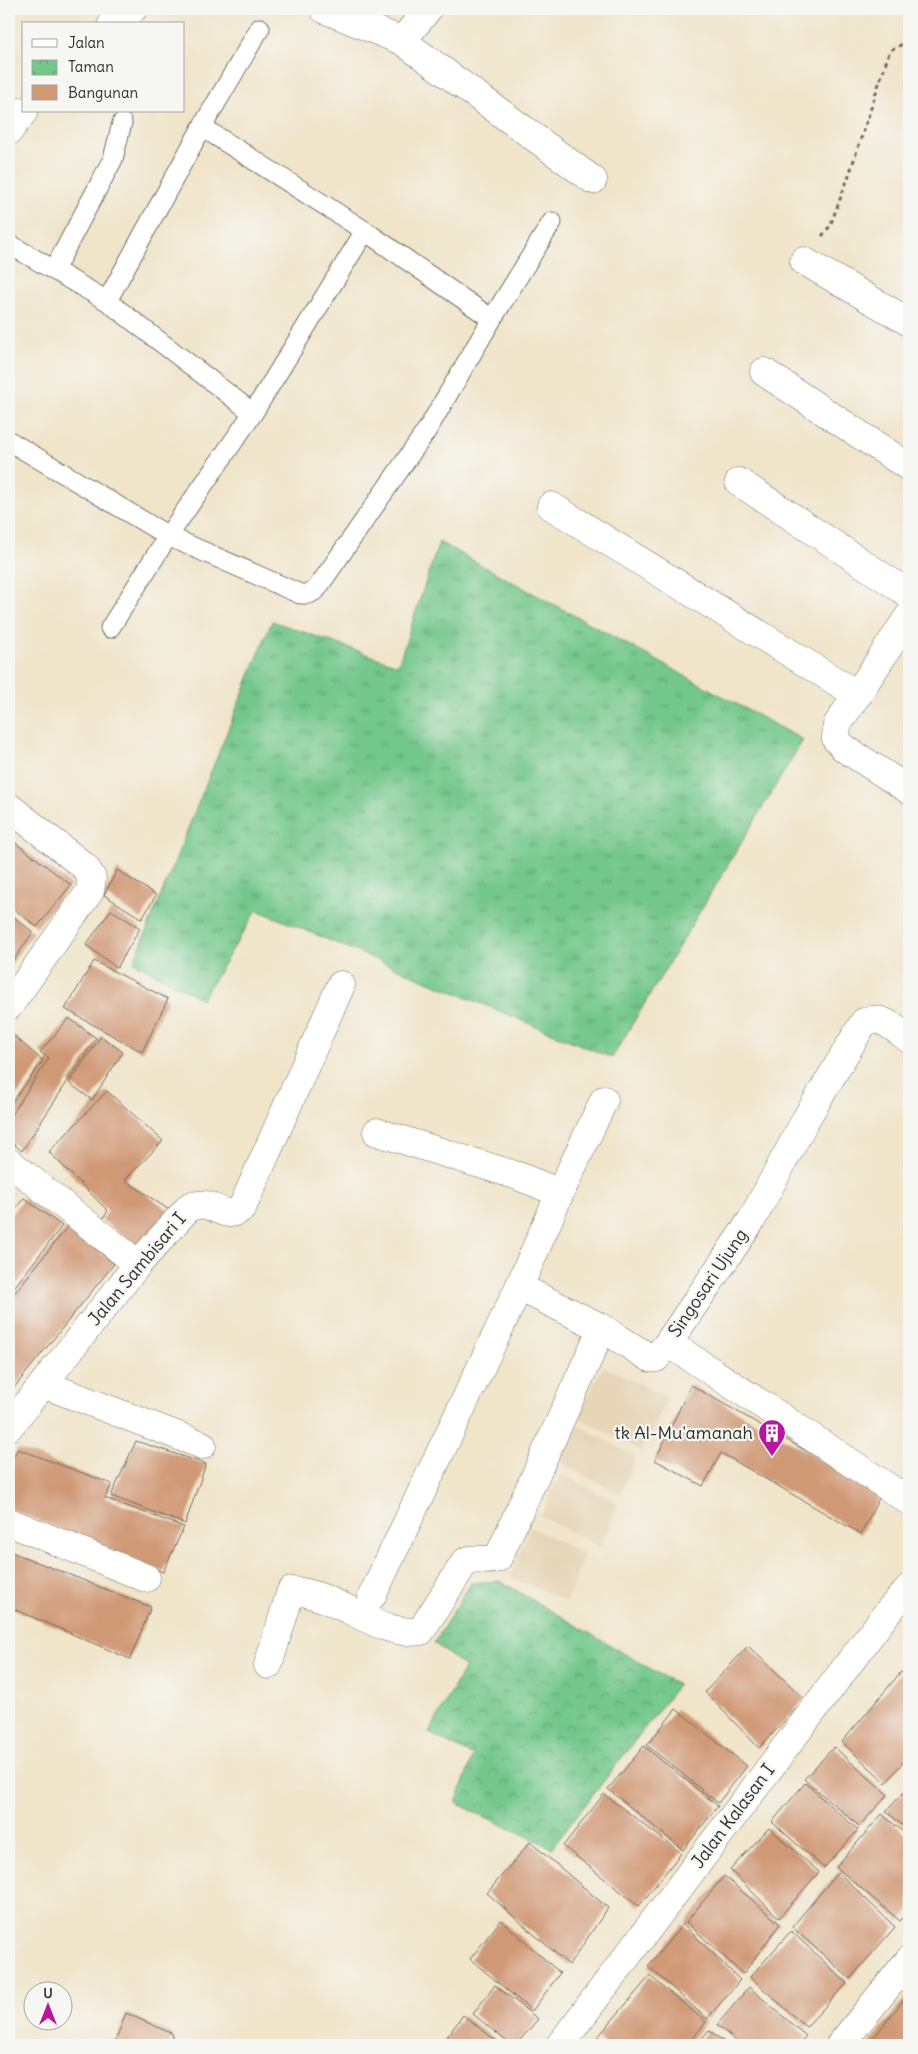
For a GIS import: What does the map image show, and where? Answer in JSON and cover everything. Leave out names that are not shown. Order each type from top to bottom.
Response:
[{"type":"street","points":[[115,22],[133,9]]},
{"type":"street","points":[[324,9],[402,41],[593,180]]},
{"type":"street","points":[[402,41],[428,9]]},
{"type":"street","points":[[9,131],[23,112]]},
{"type":"street","points":[[804,261],[909,322]]},
{"type":"street","points":[[764,372],[909,467]]},
{"type":"street","points":[[738,482],[909,594]]},
{"type":"street","points":[[551,506],[858,695]]},
{"type":"street","points":[[909,616],[837,725],[836,739],[844,748],[909,790]]},
{"type":"street","points":[[9,807],[85,867],[92,878],[90,891],[10,1003]]},
{"type":"street","name":"Jalan Sambisari I","points":[[9,1426],[138,1264],[190,1206],[203,1204],[224,1213],[235,1214],[242,1208],[341,985]]},
{"type":"street","name":"Singosari Ujung","points":[[666,1346],[751,1221],[807,1117],[864,1022],[872,1018],[881,1019],[909,1039]]},
{"type":"street","points":[[372,1596],[519,1287],[604,1100]]},
{"type":"street","points":[[377,1132],[518,1176],[560,1194]]},
{"type":"street","points":[[14,1176],[138,1264]]},
{"type":"street","points":[[519,1287],[602,1328],[650,1358],[656,1358],[666,1346],[673,1346],[909,1502]]},
{"type":"street","points":[[268,1665],[291,1591],[324,1597],[371,1620],[400,1631],[421,1631],[465,1562],[468,1560],[494,1560],[498,1558],[602,1328]]},
{"type":"street","points":[[43,1384],[202,1445]]},
{"type":"street","points":[[9,1522],[146,1578]]},
{"type":"street","name":"Jalan Kalasan I","points":[[565,2043],[887,1612],[909,1588]]},
{"type":"street","points":[[840,2045],[909,1960]]},
{"type":"lane","points":[[107,301],[202,128],[260,28]]},
{"type":"lane","points":[[54,270],[113,159],[122,122]]},
{"type":"lane","points":[[202,128],[365,231],[492,319]]},
{"type":"lane","points":[[9,441],[168,536],[300,594],[309,594],[316,590],[427,430],[552,222]]},
{"type":"lane","points":[[110,628],[168,536],[253,412],[365,231]]},
{"type":"lane","points":[[9,244],[107,301],[253,412]]},
{"type":"path","points":[[804,261],[830,226],[890,50],[909,43]]},
{"type":"shaded area","points":[[603,1366],[668,1398],[642,1451],[578,1417]]},
{"type":"shaded area","points":[[577,1425],[636,1457],[621,1494],[561,1463]]},
{"type":"shaded area","points":[[561,1474],[618,1503],[601,1547],[540,1516]]},
{"type":"shaded area","points":[[530,1527],[584,1554],[567,1602],[510,1577]]},
{"type":"green space","points":[[439,542],[803,740],[612,1058],[257,910],[202,999],[134,962],[272,621],[398,665]]},
{"type":"green space","points":[[500,1581],[678,1685],[552,1848],[456,1803],[473,1756],[429,1733],[465,1667],[434,1643],[471,1583]]},
{"type":"building","points":[[9,838],[71,885],[37,927],[9,905]]},
{"type":"building","points":[[117,870],[156,895],[142,919],[104,895]]},
{"type":"building","points":[[111,910],[140,928],[117,968],[86,945]]},
{"type":"building","points":[[9,913],[33,932],[9,967]]},
{"type":"building","points":[[94,961],[168,999],[142,1052],[65,1009]]},
{"type":"building","points":[[69,1018],[96,1038],[22,1151],[9,1140],[9,1118],[49,1058],[40,1052]]},
{"type":"building","points":[[13,1035],[43,1061],[12,1102],[9,1100],[9,1040]]},
{"type":"building","points":[[101,1036],[123,1052],[92,1100],[69,1083]]},
{"type":"building","points":[[107,1091],[163,1141],[125,1180],[169,1210],[139,1247],[102,1220],[108,1211],[49,1152]]},
{"type":"building","points":[[24,1198],[62,1226],[9,1294],[9,1217]]},
{"type":"building","points":[[68,1226],[114,1264],[9,1394],[9,1300]]},
{"type":"building","name":"tk Al-Mu'amanah","points":[[691,1385],[881,1494],[861,1534],[721,1453],[703,1486],[655,1460]]},
{"type":"building","points":[[136,1441],[206,1464],[185,1524],[111,1496]]},
{"type":"building","points":[[18,1449],[112,1484],[105,1498],[184,1527],[163,1572],[9,1508],[9,1463]]},
{"type":"building","points":[[9,1551],[151,1607],[130,1659],[9,1607]]},
{"type":"building","points":[[748,1646],[805,1699],[759,1748],[705,1692]]},
{"type":"building","points":[[909,1656],[909,1667],[904,1664]]},
{"type":"building","points":[[901,1672],[909,1679],[909,1755],[886,1783],[842,1742]]},
{"type":"building","points":[[676,1709],[747,1766],[718,1803],[647,1745]]},
{"type":"building","points":[[644,1746],[718,1806],[683,1850],[608,1789]]},
{"type":"building","points":[[834,1747],[888,1795],[859,1826],[804,1779]]},
{"type":"building","points":[[805,1783],[858,1830],[824,1868],[772,1822]]},
{"type":"building","points":[[909,1787],[909,1831],[886,1811]]},
{"type":"building","points":[[604,1794],[681,1853],[639,1906],[563,1846]]},
{"type":"building","points":[[882,1814],[909,1837],[909,1911],[900,1921],[836,1867]]},
{"type":"building","points":[[769,1828],[819,1872],[779,1918],[730,1870]]},
{"type":"building","points":[[530,1842],[608,1908],[569,1965],[487,1893]]},
{"type":"building","points":[[838,1872],[895,1927],[850,1979],[792,1927]]},
{"type":"building","points":[[724,1876],[780,1924],[743,1974],[686,1922]]},
{"type":"building","points":[[501,1920],[560,1973],[532,2011],[470,1959]]},
{"type":"building","points":[[683,1924],[740,1980],[707,2019],[648,1966]]},
{"type":"building","points":[[791,1931],[847,1983],[806,2027],[750,1977]]},
{"type":"building","points":[[650,1976],[706,2022],[687,2045],[606,2045],[597,2038]]},
{"type":"building","points":[[495,1985],[538,2019],[516,2045],[511,2045],[473,2014]]},
{"type":"building","points":[[749,1987],[806,2036],[798,2045],[741,2045],[717,2025]]},
{"type":"building","points":[[909,1993],[909,2045],[868,2045]]},
{"type":"building","points":[[126,2013],[173,2034],[169,2045],[114,2045]]},
{"type":"building","points":[[463,2015],[502,2045],[441,2045]]},
{"type":"building","points":[[709,2030],[728,2045],[696,2045]]},
{"type":"place","name":"tk Al-Mu'amanah","points":[[772,1457]]}]
